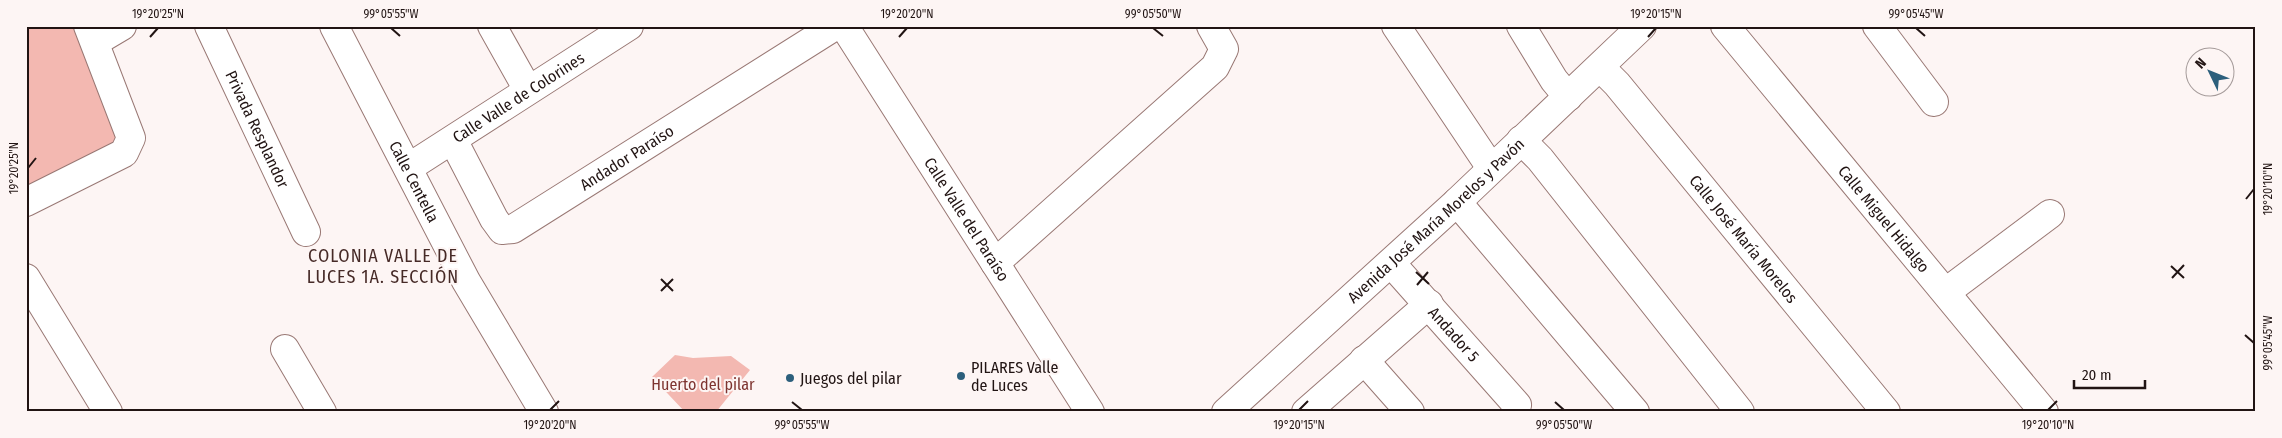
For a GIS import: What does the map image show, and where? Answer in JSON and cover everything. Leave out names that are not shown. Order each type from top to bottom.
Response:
[{"type":"street","points":[[26,202],[124,153],[131,138],[91,34],[122,26]]},
{"type":"street","name":"Privada Resplandor","points":[[209,26],[306,232]]},
{"type":"street","name":"Calle Centella","points":[[334,26],[466,281],[544,412]]},
{"type":"street","points":[[492,26],[528,90]]},
{"type":"street","name":"Calle Valle de Colorines","points":[[408,168],[629,26]]},
{"type":"street","name":"Andador Paraíso","points":[[453,140],[494,220],[502,230],[513,229],[835,26]]},
{"type":"street","name":"Calle Valle del Paraíso","points":[[844,26],[1090,412]]},
{"type":"street","points":[[995,263],[1215,67],[1224,50],[1211,26]]},
{"type":"street","points":[[1396,26],[1491,168]]},
{"type":"street","points":[[1520,26],[1554,80],[1568,97]]},
{"type":"street","name":"Avenida José María Morelos y Pavón","points":[[1226,412],[1457,202],[1642,26]]},
{"type":"street","name":"Calle Miguel Hidalgo","points":[[1725,26],[2044,412]]},
{"type":"street","points":[[1877,26],[1934,102]]},
{"type":"street","name":"Calle José María Morelos","points":[[1600,67],[1618,84],[1886,412]]},
{"type":"street","points":[[1521,140],[1540,159],[1740,412]]},
{"type":"street","points":[[1457,202],[1635,412]]},
{"type":"street","points":[[1946,292],[2050,214]]},
{"type":"street","name":"Andador 5","points":[[1391,263],[1429,304],[1516,409]]},
{"type":"street","points":[[26,278],[108,412]]},
{"type":"street","points":[[1306,412],[1429,304]]},
{"type":"street","points":[[285,349],[322,412]]},
{"type":"street","points":[[1364,360],[1410,412]]},
{"type":"green space","points":[[26,26],[75,26],[123,138],[26,192]]},
{"type":"green space","name":"Huerto del pilar","points":[[675,355],[693,358],[731,356],[750,370],[716,412],[685,412],[652,377]]},
{"type":"place","name":"PILARES Valle de Luces","points":[[961,376]]},
{"type":"place","name":"Juegos del pilar","points":[[790,378]]},
{"type":"district","name":"COLONIA VALLE DE LUCES 1A. SECCIÓN","points":[[383,266]]}]
